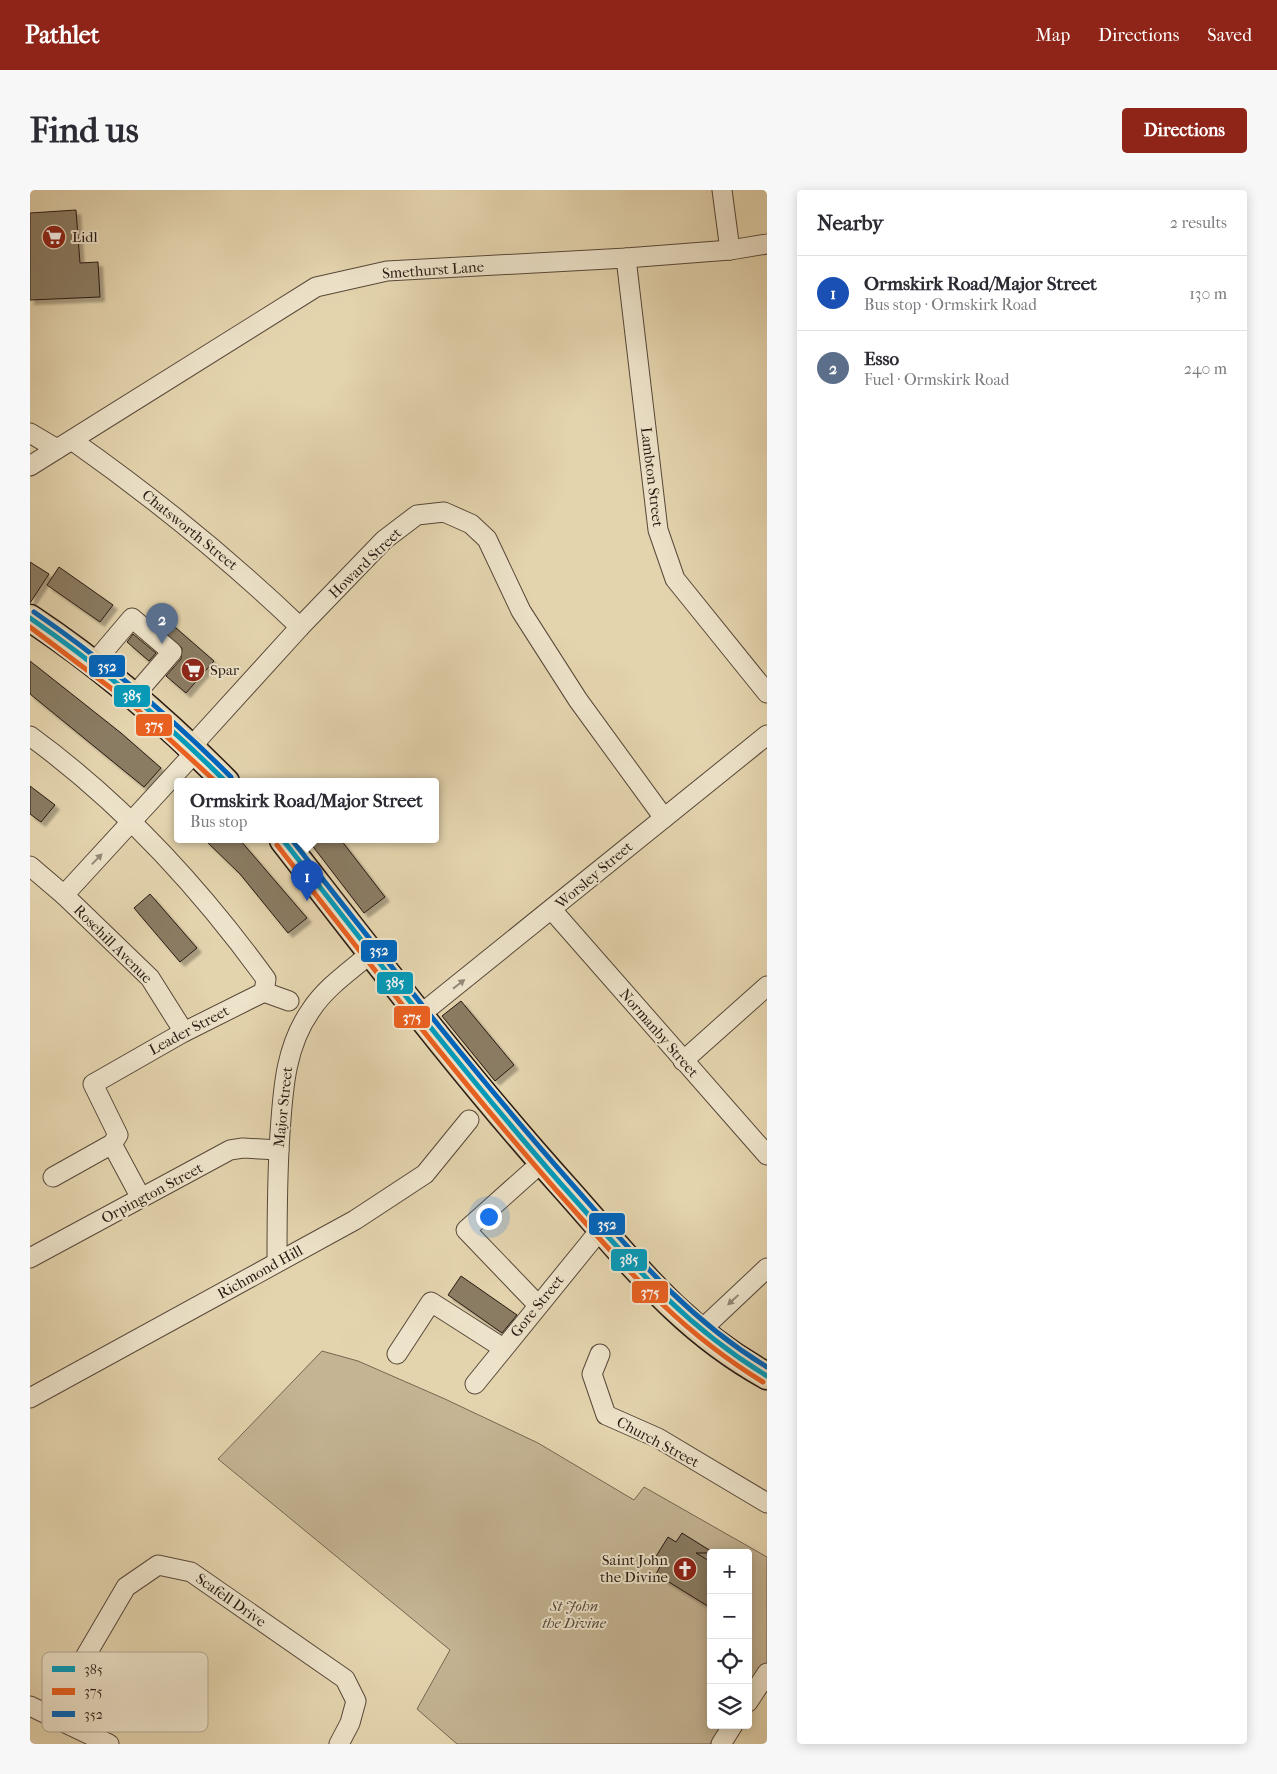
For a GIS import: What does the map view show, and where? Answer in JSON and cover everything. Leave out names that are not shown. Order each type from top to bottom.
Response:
[{"type":"highway","points":[[31,620],[93,664],[134,697],[194,749],[222,778]]},
{"type":"highway","points":[[285,843],[371,953],[541,1163],[600,1230],[699,1332],[723,1350],[767,1376]]},
{"type":"street","points":[[722,190],[730,250]]},
{"type":"street","name":"Smethurst Lane","points":[[30,466],[316,287],[387,271],[626,258],[730,250],[767,244]]},
{"type":"street","name":"Lambton Street","points":[[626,258],[658,530],[675,579],[767,693]]},
{"type":"street","name":"Chatsworth Street","points":[[30,433],[65,445],[196,533],[241,571],[300,627]]},
{"type":"street","name":"Howard Street","points":[[64,895],[187,762],[200,737],[300,627],[384,540],[417,516],[444,512],[471,524],[487,539],[521,611],[578,700],[664,818]]},
{"type":"street","points":[[93,664],[132,618],[172,652],[134,697]]},
{"type":"street","name":"Worsley Street","points":[[421,1014],[767,735]]},
{"type":"street","points":[[30,736],[69,766],[132,823],[192,885],[232,932],[266,980],[264,992],[288,1001]]},
{"type":"street","name":"Rosehill Avenue","points":[[30,866],[64,895],[150,978],[184,1032]]},
{"type":"street","name":"Normanby Street","points":[[552,910],[767,1155]]},
{"type":"street","name":"Major Street","points":[[276,1262],[279,1150],[286,1072],[293,1044],[311,1010],[330,987],[371,953]]},
{"type":"street","points":[[683,1061],[767,986]]},
{"type":"street","name":"Leader Street","points":[[112,1144],[118,1135],[93,1084],[184,1032],[264,992]]},
{"type":"street","name":"Richmond Hill","points":[[30,1398],[355,1220],[425,1174],[469,1120]]},
{"type":"street","points":[[53,1177],[112,1144],[141,1198]]},
{"type":"street","name":"Orpington Street","points":[[30,1258],[230,1150],[243,1148],[279,1150]]},
{"type":"street","points":[[538,1306],[466,1230],[541,1163]]},
{"type":"street","name":"Gore Street","points":[[476,1384],[503,1348],[600,1230]]},
{"type":"street","points":[[699,1332],[767,1268]]},
{"type":"street","points":[[397,1354],[431,1302],[503,1348]]},
{"type":"street","name":"Church Street","points":[[600,1354],[592,1374],[606,1414],[658,1438],[767,1503]]},
{"type":"street","name":"Scafell Drive","points":[[88,1652],[126,1587],[158,1565],[191,1572],[344,1679],[356,1701],[350,1723],[339,1744]]},
{"type":"street","points":[[752,1696],[767,1673]]},
{"type":"street","points":[[30,1706],[42,1711]]},
{"type":"street","points":[[721,1744],[730,1729]]},
{"type":"street","points":[[85,1732],[109,1744]]},
{"type":"green space","name":"St John the Divine","points":[[322,1351],[358,1361],[538,1443],[634,1500],[644,1487],[767,1557],[767,1663],[752,1684],[752,1549],[707,1549],[707,1729],[720,1729],[710,1744],[457,1744],[417,1709],[450,1650],[218,1459]]},
{"type":"building","name":"Lidl","points":[[76,210],[80,263],[98,262],[100,297],[30,300],[30,213]]},
{"type":"building","points":[[30,562],[49,574],[30,603]]},
{"type":"building","points":[[59,567],[113,605],[100,622],[47,585]]},
{"type":"building","points":[[153,608],[214,661],[186,693],[166,676],[181,659],[182,648],[147,616]]},
{"type":"building","points":[[133,634],[156,653],[149,661],[127,642]]},
{"type":"building","points":[[30,661],[121,733],[161,768],[144,787],[30,694]]},
{"type":"building","points":[[30,786],[55,805],[41,822],[30,814]]},
{"type":"building","points":[[208,843],[243,843],[307,918],[288,933],[240,874]]},
{"type":"building","points":[[310,843],[343,843],[385,897],[364,913]]},
{"type":"building","points":[[150,894],[197,948],[180,962],[134,908]]},
{"type":"building","points":[[461,1001],[514,1065],[495,1081],[442,1016]]},
{"type":"building","points":[[461,1276],[517,1315],[502,1333],[448,1295]]},
{"type":"building","name":"Saint John the Divine","points":[[682,1533],[708,1549],[707,1553],[696,1553],[707,1560],[707,1606],[656,1574],[662,1563],[655,1558],[668,1537],[676,1542]]},
{"type":"transit line","name":"352","points":[[34,612],[136,690],[231,777]]},
{"type":"transit line","name":"385","points":[[30,618],[132,696],[222,778]]},
{"type":"transit line","name":"375","points":[[30,627],[128,701],[212,778]]},
{"type":"transit line","name":"385","points":[[285,843],[489,1100],[609,1238],[681,1312],[736,1356],[767,1376]]},
{"type":"transit line","name":"352","points":[[294,843],[463,1056],[616,1234],[685,1305],[738,1348],[767,1367]]},
{"type":"transit line","name":"375","points":[[277,845],[449,1063],[605,1245],[652,1295],[677,1318],[732,1362],[763,1382]]},
{"type":"place","name":"Lidl","points":[[54,237]]},
{"type":"place","name":"Esso","points":[[162,644]]},
{"type":"place","name":"Spar","points":[[193,670]]},
{"type":"place","name":"Ormskirk Road/Major Street","points":[[307,901]]},
{"type":"place","name":"Saint John the Divine","points":[[685,1569]]}]
